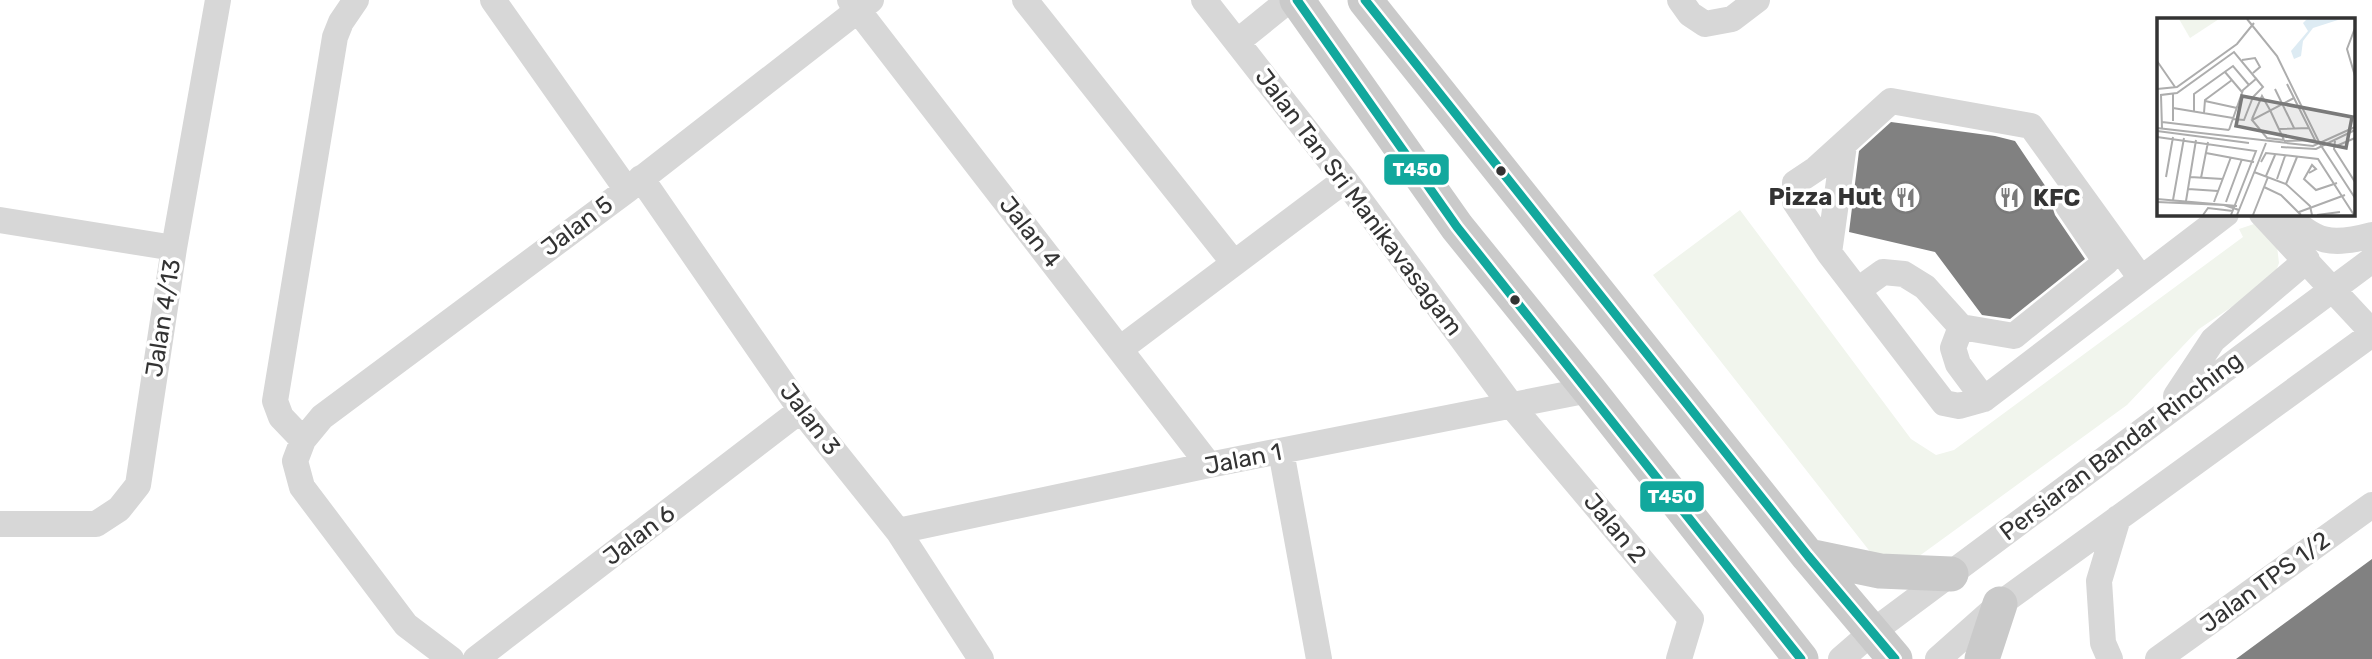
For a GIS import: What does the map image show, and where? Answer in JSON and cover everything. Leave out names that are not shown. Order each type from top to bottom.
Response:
[{"type":"main road","points":[[1297,0],[1457,227],[1801,659]]},
{"type":"main road","points":[[1365,0],[1808,556],[1895,659]]},
{"type":"main road","points":[[1808,556],[1880,571],[1951,574]]},
{"type":"main road","points":[[1982,659],[2000,604]]},
{"type":"main road","points":[[1762,610],[1766,659]]},
{"type":"street","name":"Jalan 4/13","points":[[0,524],[96,524],[119,509],[138,485],[174,248],[218,0]]},
{"type":"street","points":[[355,0],[335,37],[275,401],[299,451],[302,487],[406,625],[451,659]]},
{"type":"street","name":"Jalan 3","points":[[493,0],[634,184],[801,410],[898,531],[981,659]]},
{"type":"street","points":[[1025,0],[1234,262]]},
{"type":"street","name":"Jalan Tan Sri Manikavasagam","points":[[1204,0],[1345,180],[1511,405]]},
{"type":"street","points":[[1237,42],[1289,0]]},
{"type":"street","points":[[1680,0],[1690,15],[1705,24],[1732,19],[1757,0]]},
{"type":"street","name":"Jalan 5","points":[[299,451],[322,417],[634,184],[860,3]]},
{"type":"street","name":"Jalan 4","points":[[860,3],[1209,465]]},
{"type":"street","points":[[2140,277],[2031,126],[1891,101],[1816,169],[1795,183],[1795,202],[1829,253],[1944,403],[1959,405],[1984,399],[2140,277],[2225,215]]},
{"type":"street","points":[[1829,253],[1843,145]]},
{"type":"street","points":[[1857,290],[1883,272],[1904,274],[1925,287],[1961,327],[2014,336],[2106,262],[2061,196],[2059,164]]},
{"type":"street","points":[[1120,349],[1345,180]]},
{"type":"street","points":[[1938,659],[2000,604],[2372,333],[2308,260],[2263,215]]},
{"type":"street","points":[[2287,215],[2311,235],[2330,241],[2372,235]]},
{"type":"street","points":[[0,220],[174,248]]},
{"type":"street","points":[[2166,412],[2213,340],[2308,260]]},
{"type":"street","name":"Persiaran Bandar Rinching","points":[[1841,659],[1871,633],[2372,260]]},
{"type":"street","points":[[1961,327],[1953,348],[1958,364],[1984,399]]},
{"type":"street","name":"Jalan 1","points":[[898,531],[1209,465],[1589,390]]},
{"type":"street","name":"Jalan 2","points":[[1511,405],[1692,619],[1679,659]]},
{"type":"street","name":"Jalan 6","points":[[477,659],[801,410]]},
{"type":"street","points":[[1281,451],[1319,659]]},
{"type":"street","name":"Jalan TPS 1/2","points":[[2158,659],[2372,505]]},
{"type":"street","points":[[2110,659],[2103,643],[2099,581],[2118,519]]},
{"type":"shaded area","points":[[1740,210],[1911,439],[1936,455],[1954,450],[2243,237],[2239,229],[2254,224],[2277,246],[2279,263],[2273,279],[2199,329],[2127,405],[1911,562],[1875,558],[1653,275]]},
{"type":"building","points":[[1891,122],[2015,141],[2054,199],[2052,206],[2055,215],[2085,259],[2010,319],[1982,315],[1935,252],[1849,232],[1859,151]]},
{"type":"building","points":[[2372,559],[2372,659],[2236,659]]},
{"type":"transit line","name":"T450","points":[[1297,0],[1457,227],[1801,659]]},
{"type":"transit line","name":"T450","points":[[1365,0],[1808,556],[1895,659]]},
{"type":"place","name":"Pizza Hut","points":[[1905,197]]},
{"type":"place","name":"KFC","points":[[2010,198]]}]
